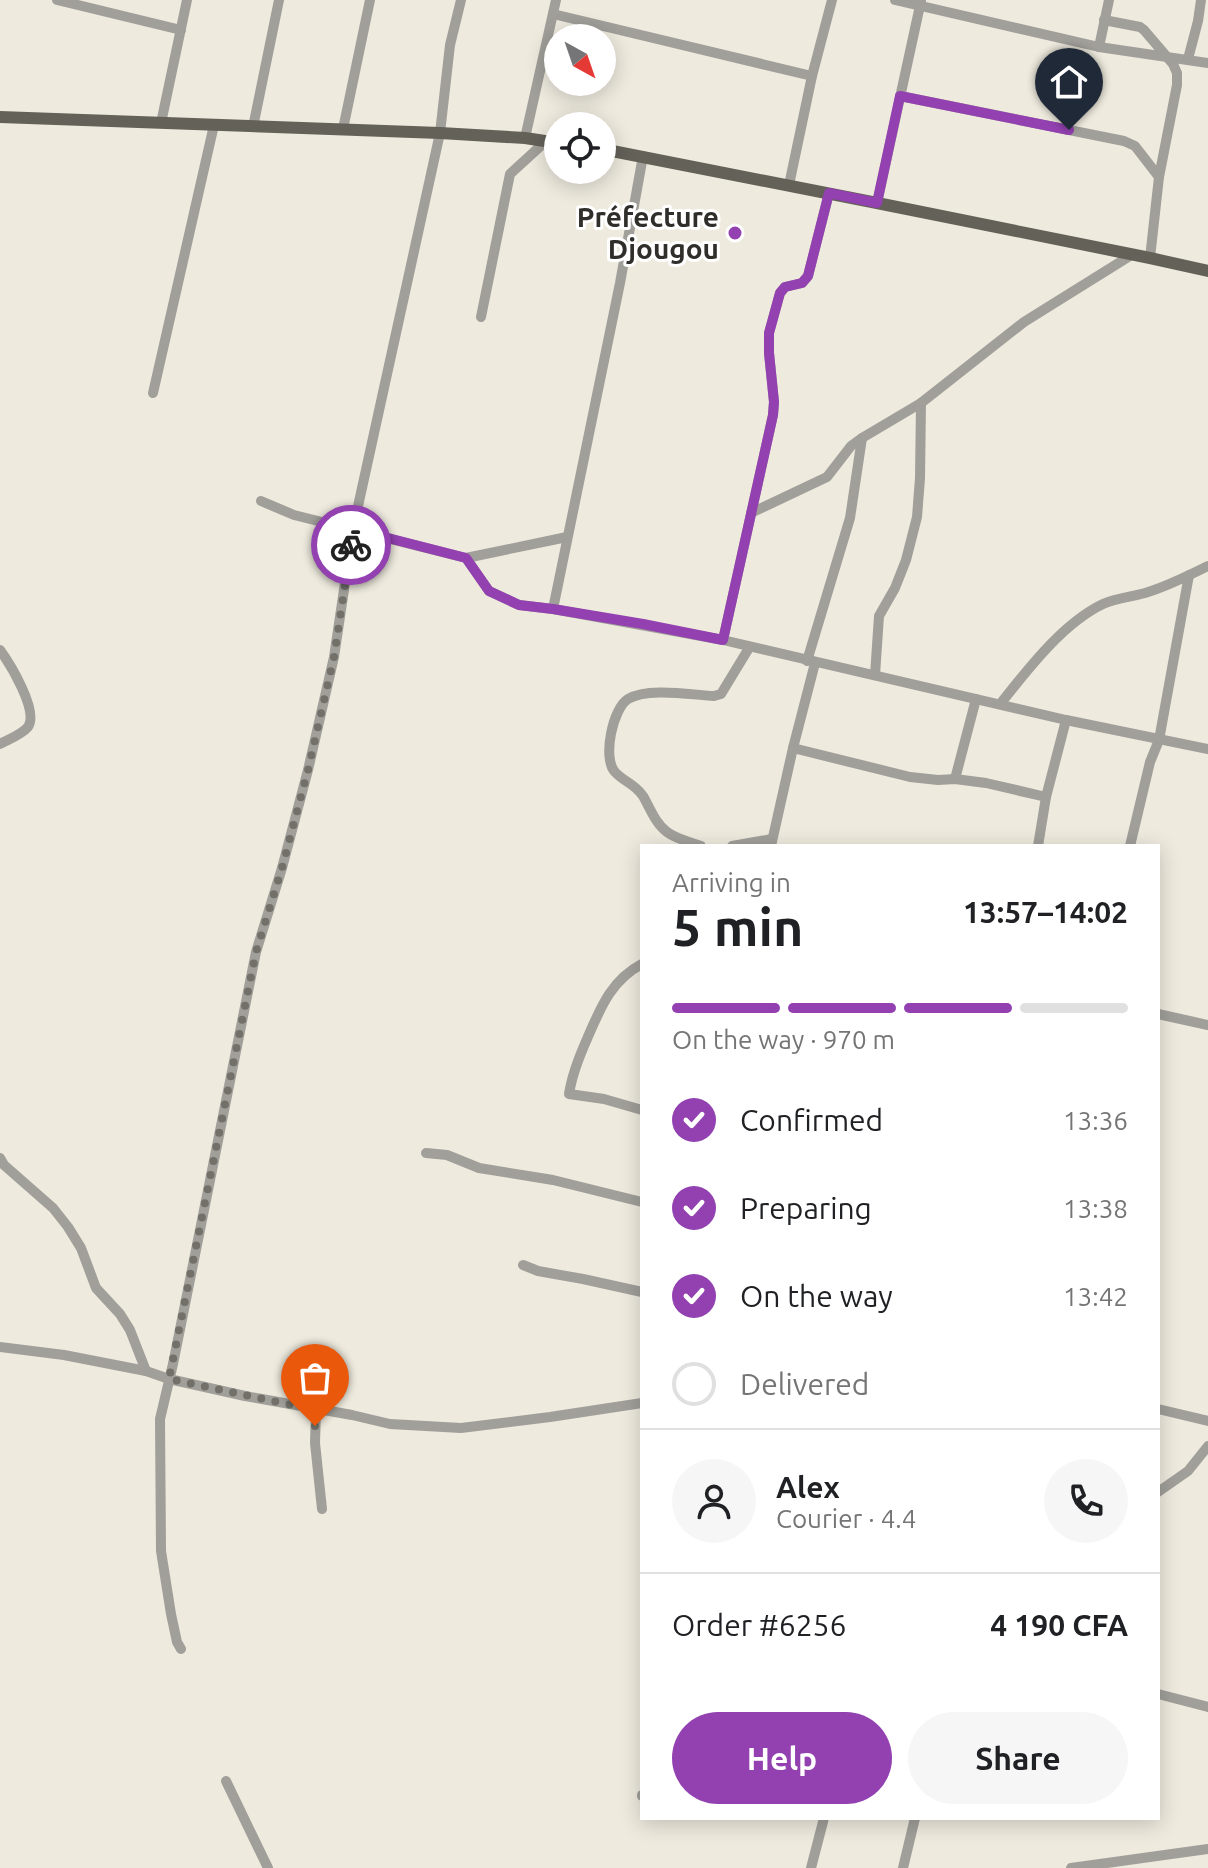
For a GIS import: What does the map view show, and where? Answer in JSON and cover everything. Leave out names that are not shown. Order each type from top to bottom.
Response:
[{"type":"main road","points":[[0,117],[440,133],[544,141]]},
{"type":"main road","points":[[616,151],[1208,271]]},
{"type":"street","points":[[57,0],[181,30]]},
{"type":"street","points":[[161,123],[187,0]]},
{"type":"street","points":[[253,127],[279,0]]},
{"type":"street","points":[[343,129],[370,0]]},
{"type":"street","points":[[181,1649],[171,1614],[161,1551],[160,1419],[256,952],[308,770],[334,657],[353,529],[440,133],[450,45],[461,0]]},
{"type":"street","points":[[525,138],[556,0]]},
{"type":"street","points":[[789,185],[832,0]]},
{"type":"street","points":[[895,0],[920,3],[1099,47],[1208,63]]},
{"type":"street","points":[[1099,47],[1109,0]]},
{"type":"street","points":[[1188,59],[1201,0]]},
{"type":"street","points":[[877,203],[920,3]]},
{"type":"street","points":[[553,14],[812,76]]},
{"type":"street","points":[[1104,20],[1140,27],[1147,32],[1167,55],[1177,73],[1159,177],[1150,258]]},
{"type":"street","points":[[900,96],[1124,141],[1135,146],[1159,177]]},
{"type":"street","points":[[153,393],[214,125]]},
{"type":"street","points":[[481,317],[510,174],[544,148]]},
{"type":"street","points":[[553,609],[643,156]]},
{"type":"street","points":[[723,640],[774,402],[769,333],[780,293],[785,287],[802,283],[808,276],[829,193]]},
{"type":"street","points":[[751,513],[827,477],[851,446],[921,403],[1024,322],[1133,254]]},
{"type":"street","points":[[875,675],[879,616],[906,560],[917,517],[921,403]]},
{"type":"street","points":[[771,843],[811,662],[850,518],[862,438]]},
{"type":"street","points":[[261,501],[294,515],[466,558],[567,537]]},
{"type":"street","points":[[466,558],[489,591],[519,605],[723,640],[1066,720],[1208,749]]},
{"type":"street","points":[[1001,703],[1027,669],[1088,613],[1104,604],[1146,593],[1208,566]]},
{"type":"street","points":[[1130,844],[1150,762],[1159,740],[1189,575]]},
{"type":"street","points":[[696,844],[667,833],[632,783],[615,773],[609,763],[609,752],[616,714],[621,704],[638,694],[721,694],[749,648]]},
{"type":"street","points":[[0,650],[22,689],[32,717],[29,726],[20,734],[0,744]]},
{"type":"street","points":[[955,779],[976,699]]},
{"type":"street","points":[[1038,844],[1046,797],[1066,720]]},
{"type":"street","points":[[793,748],[910,777],[955,779],[1046,797]]},
{"type":"street","points":[[640,965],[620,980],[599,1008],[572,1076],[569,1094],[604,1099],[640,1109]]},
{"type":"street","points":[[1160,1014],[1208,1025]]},
{"type":"street","points":[[426,1153],[447,1155],[479,1168],[553,1180],[640,1203]]},
{"type":"street","points":[[0,1158],[53,1208],[68,1227],[81,1248],[96,1288],[130,1330],[146,1371]]},
{"type":"street","points":[[523,1265],[538,1271],[640,1292]]},
{"type":"street","points":[[0,1347],[64,1355],[146,1371],[169,1379],[390,1424],[461,1428],[640,1403]]},
{"type":"street","points":[[1160,1409],[1208,1421]]},
{"type":"street","points":[[316,1410],[315,1443],[322,1509]]},
{"type":"street","points":[[1160,1491],[1188,1471],[1208,1446]]},
{"type":"street","points":[[1160,1695],[1208,1707]]},
{"type":"street","points":[[226,1781],[268,1868]]},
{"type":"street","points":[[811,1868],[823,1820]]},
{"type":"street","points":[[903,1868],[915,1820]]},
{"type":"street","points":[[1071,1868],[1208,1849]]},
{"type":"way so far","points":[[315,1426],[316,1410],[169,1379],[256,952],[308,770],[334,657],[351,545]]},
{"type":"place","name":"Préfecture Djougou","points":[[735,233]]},
{"type":"route","points":[[351,545],[353,529],[466,558],[489,591],[519,605],[723,640],[773,415],[769,333],[780,293],[785,287],[802,283],[808,276],[829,193],[877,203],[900,96],[1069,130]]}]
